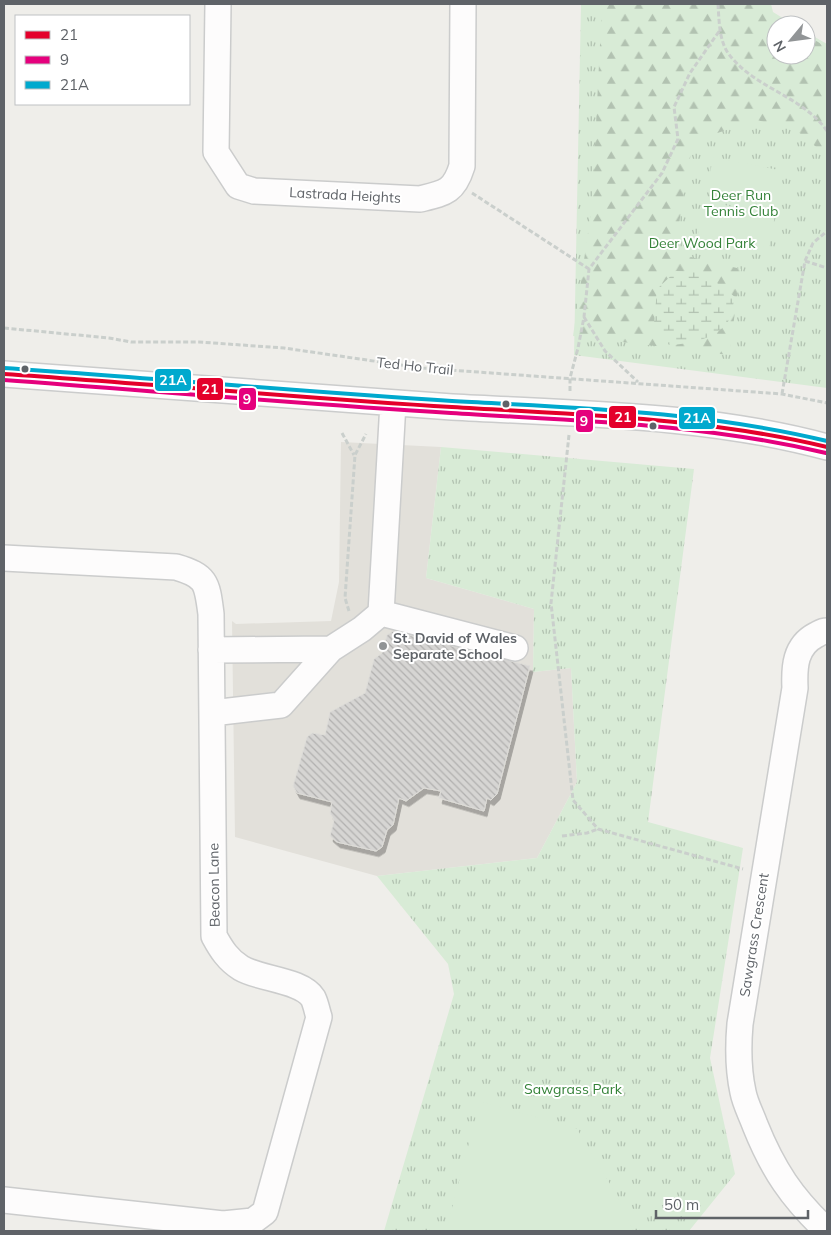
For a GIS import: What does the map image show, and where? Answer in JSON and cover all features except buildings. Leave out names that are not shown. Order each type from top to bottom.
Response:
[{"type":"street","name":"Lastrada Heights","points":[[218,4],[216,152],[238,186],[254,191],[420,199],[442,194],[456,183]]},
{"type":"street","points":[[456,183],[462,166],[463,4]]},
{"type":"street","points":[[4,374],[728,426],[827,447]]},
{"type":"street","points":[[212,713],[281,704],[331,649],[362,629],[381,613],[393,403]]},
{"type":"street","name":"Beacon Lane","points":[[4,558],[176,567],[196,573],[207,588],[211,614],[214,936],[224,954],[242,969],[279,980],[301,989],[312,997],[319,1017],[265,1212],[253,1221],[223,1224],[4,1200]]},
{"type":"street","points":[[381,613],[515,648]]},
{"type":"street","name":"Sawgrass Crescent","points":[[827,632],[823,631],[803,645],[795,663],[795,688],[740,1024],[738,1059],[743,1094],[763,1145],[785,1185],[804,1209],[827,1231]]},
{"type":"street","points":[[211,650],[331,649]]},
{"type":"path","points":[[718,4],[720,30],[727,52],[751,75],[797,104],[821,122],[827,131]]},
{"type":"path","points":[[570,393],[570,378],[584,316],[589,269],[662,173],[678,139],[674,107],[690,73],[720,30]]},
{"type":"path","points":[[456,183],[589,269]]},
{"type":"path","points":[[782,394],[805,261],[813,243],[827,231]]},
{"type":"path","points":[[805,261],[827,268]]},
{"type":"path","points":[[584,316],[606,351],[638,382]]},
{"type":"path","name":"Ted Ho Trail","points":[[4,328],[131,342],[199,342],[284,348],[395,365],[782,394],[827,403]]},
{"type":"path","points":[[342,432],[354,455]]},
{"type":"path","points":[[362,629],[353,620],[345,598],[354,455],[366,434]]},
{"type":"path","points":[[569,437],[551,603],[573,800],[598,829],[716,863],[764,874]]},
{"type":"path","points":[[562,836],[587,833],[598,829]]},
{"type":"shaded area","name":"St. David of Wales Separate School","points":[[341,442],[441,447],[426,578],[534,609],[533,672],[571,668],[577,782],[537,858],[377,876],[235,837],[232,621],[236,624],[331,621],[339,582]]},
{"type":"green space","name":"Deer Wood Park","points":[[581,4],[771,4],[773,12],[778,15],[766,15],[766,65],[816,65],[816,38],[827,44],[827,388],[574,355]]},
{"type":"green space","points":[[602,4],[766,4],[767,10],[775,15],[766,15],[766,65],[816,65],[816,41],[827,48],[827,156],[797,131],[757,120],[693,141],[674,253],[741,269],[729,355],[573,336],[592,205]]},
{"type":"green space","points":[[713,157],[784,171],[778,204],[707,190]]},
{"type":"green space","points":[[704,201],[775,215],[769,248],[698,234]]},
{"type":"green space","points":[[676,271],[704,273],[735,297],[729,320],[718,332],[694,342],[669,345],[654,324],[657,289]]},
{"type":"green space","name":"Sawgrass Park","points":[[441,447],[694,469],[648,822],[743,848],[710,1058],[735,1174],[689,1231],[384,1231],[454,994],[448,964],[377,876],[537,858],[577,782],[571,668],[533,672],[534,609],[426,578]]},
{"type":"green space","points":[[480,1101],[577,1129],[616,1194],[633,1231],[446,1231]]},
{"type":"transit line","name":"21A","points":[[4,368],[396,397],[640,412],[734,423],[827,441]]},
{"type":"transit line","name":"21","points":[[4,374],[687,423],[734,429],[827,447]]},
{"type":"transit line","name":"9","points":[[4,380],[339,406],[592,421],[685,429],[732,435],[826,453]]},
{"type":"place","name":"St. David of Wales Separate School","points":[[383,646]]},
{"type":"park label","name":"Deer Run Tennis Club","points":[[741,204]]}]
